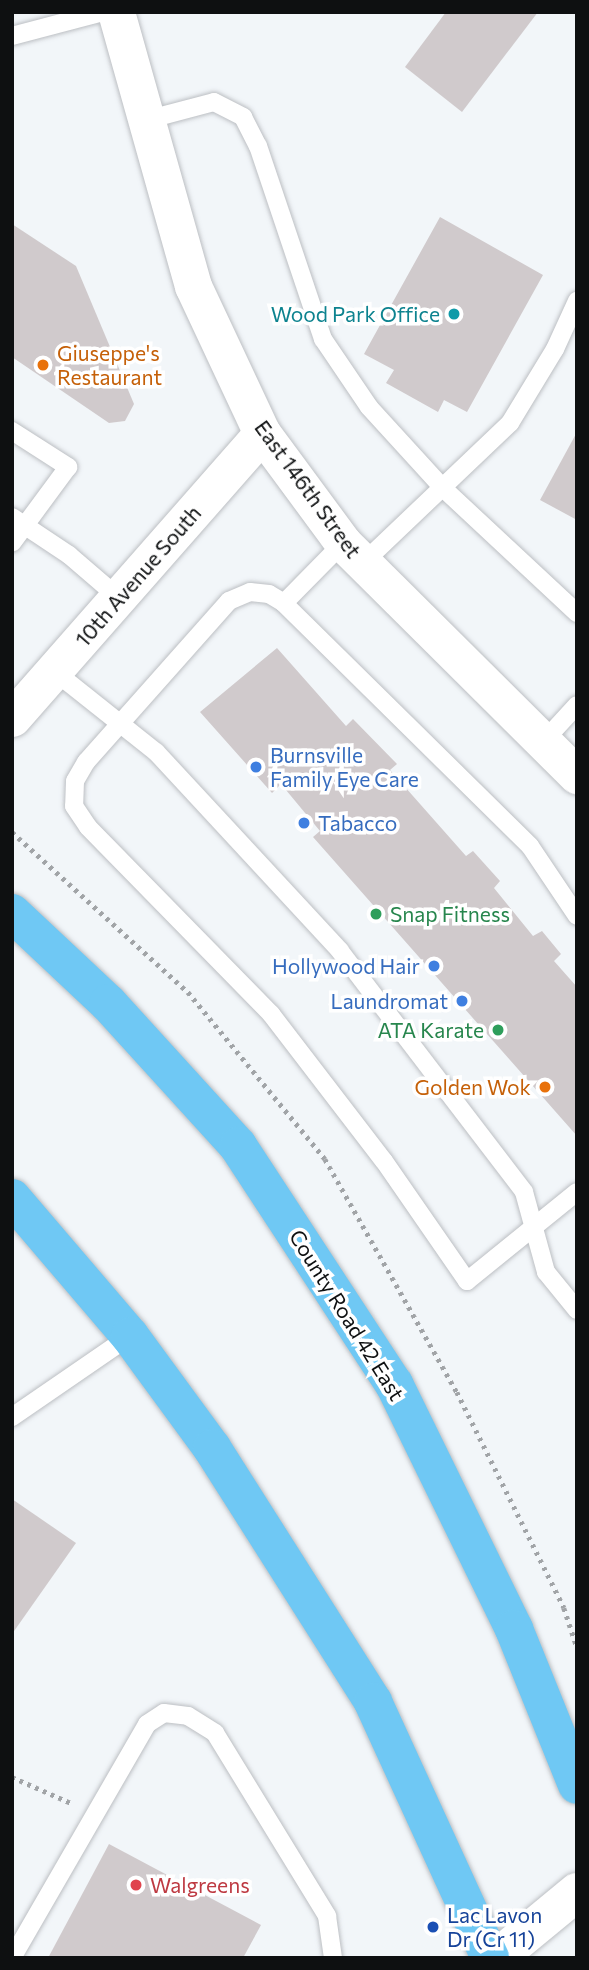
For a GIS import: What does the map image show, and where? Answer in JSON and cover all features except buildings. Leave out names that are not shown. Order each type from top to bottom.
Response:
[{"type":"highway","name":"County Road 42 East","points":[[12,913],[108,1003],[238,1146],[394,1384],[514,1629],[577,1785]]},
{"type":"highway","points":[[12,1198],[130,1336],[212,1448],[373,1702],[490,1958]]},
{"type":"highway","points":[[548,1717],[577,1743]]},
{"type":"street","name":"East 146th Street","points":[[116,12],[193,286],[262,433],[353,553],[577,775]]},
{"type":"street","name":"10th Avenue South","points":[[12,718],[262,433]]},
{"type":"street","points":[[497,1958],[577,1892]]},
{"type":"lane","points":[[12,36],[103,12]]},
{"type":"lane","points":[[146,121],[214,102],[243,117],[258,146],[323,339],[369,407],[444,489],[577,613]]},
{"type":"lane","points":[[284,603],[444,489],[510,424],[555,349],[577,301]]},
{"type":"lane","points":[[12,431],[68,467],[20,522],[12,543]]},
{"type":"lane","points":[[20,522],[119,598]]},
{"type":"lane","points":[[577,916],[530,846],[284,603],[269,594],[250,592],[229,601],[86,762],[75,781],[75,806],[88,827],[271,1014],[384,1161],[467,1281],[577,1192]]},
{"type":"lane","points":[[54,671],[122,722],[156,752],[340,951],[524,1192],[546,1272],[577,1310]]},
{"type":"lane","points":[[543,742],[577,705]]},
{"type":"lane","points":[[12,1417],[130,1336]]},
{"type":"lane","points":[[12,1958],[147,1724],[164,1713],[188,1716],[215,1733],[327,1916],[333,1958]]},
{"type":"path","points":[[12,1777],[94,1815]]},
{"type":"place","name":"Wood Park Office","points":[[454,314]]},
{"type":"place","name":"Giuseppe's Restaurant","points":[[43,365]]},
{"type":"place","name":"Burnsville Family Eye Care","points":[[256,767]]},
{"type":"place","name":"Tabacco","points":[[304,823]]},
{"type":"place","name":"Snap Fitness","points":[[376,914]]},
{"type":"place","name":"Hollywood Hair","points":[[434,966]]},
{"type":"place","name":"Laundromat","points":[[462,1001]]},
{"type":"place","name":"ATA Karate","points":[[498,1030]]},
{"type":"place","name":"Golden Wok","points":[[545,1087]]},
{"type":"place","name":"Walgreens","points":[[136,1885]]},
{"type":"place","name":"Lac Lavon Dr (Cr 11)","points":[[433,1927]]}]
